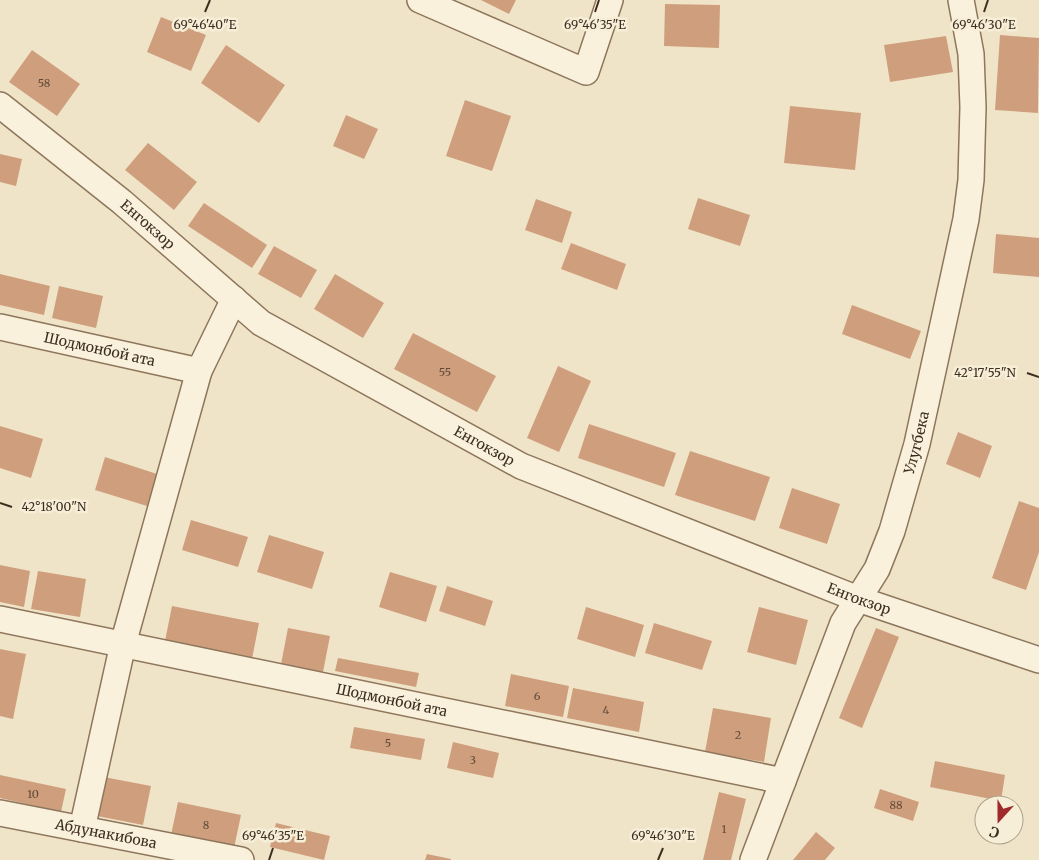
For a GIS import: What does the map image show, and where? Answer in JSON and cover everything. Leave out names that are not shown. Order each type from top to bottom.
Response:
[{"type":"street","points":[[420,0],[586,72],[610,0]]},
{"type":"street","name":"Улугбека","points":[[753,860],[843,623],[877,569],[892,531],[917,444],[966,218],[971,180],[973,106],[971,54],[961,0]]},
{"type":"street","name":"Енгокзор","points":[[0,105],[122,202],[261,323],[520,466],[858,599],[1039,660]]},
{"type":"street","points":[[82,829],[123,644],[199,371],[234,299]]},
{"type":"street","name":"Шодмонбой ата","points":[[0,327],[199,371]]},
{"type":"street","name":"Шодмонбой ата","points":[[0,619],[783,781]]},
{"type":"street","name":"Абдунакибова","points":[[0,814],[241,860]]},
{"type":"building","points":[[481,0],[516,0],[509,14]]},
{"type":"building","points":[[665,4],[720,5],[719,48],[664,46]]},
{"type":"building","points":[[161,17],[206,35],[191,71],[147,52]]},
{"type":"building","points":[[1000,35],[1039,38],[1038,113],[995,110]]},
{"type":"building","points":[[946,36],[953,72],[890,82],[884,45]]},
{"type":"building","points":[[226,45],[285,85],[259,123],[201,83]]},
{"type":"building","points":[[32,50],[80,84],[57,116],[9,82]]},
{"type":"building","points":[[465,100],[511,116],[492,171],[446,156]]},
{"type":"building","points":[[790,106],[861,113],[855,170],[784,163]]},
{"type":"building","points":[[346,115],[378,129],[364,159],[333,146]]},
{"type":"building","points":[[148,143],[197,182],[174,210],[125,170]]},
{"type":"building","points":[[0,154],[22,159],[16,186],[0,182]]},
{"type":"building","points":[[698,198],[750,215],[740,246],[688,229]]},
{"type":"building","points":[[536,199],[572,212],[562,243],[525,230]]},
{"type":"building","points":[[204,203],[267,245],[252,268],[188,226]]},
{"type":"building","points":[[996,234],[1039,238],[1039,277],[993,273]]},
{"type":"building","points":[[571,243],[626,264],[617,290],[561,269]]},
{"type":"building","points":[[274,246],[317,270],[301,298],[258,274]]},
{"type":"building","points":[[0,274],[50,286],[44,315],[0,305]]},
{"type":"building","points":[[335,274],[384,303],[363,338],[314,309]]},
{"type":"building","points":[[59,286],[103,296],[96,328],[52,318]]},
{"type":"building","points":[[852,305],[921,331],[910,359],[842,334]]},
{"type":"building","points":[[413,333],[496,376],[477,412],[394,369]]},
{"type":"building","points":[[558,366],[591,381],[559,452],[527,438]]},
{"type":"building","points":[[589,424],[676,453],[664,487],[578,458]]},
{"type":"building","points":[[0,426],[43,439],[31,478],[0,468]]},
{"type":"building","points":[[958,432],[992,446],[980,478],[946,464]]},
{"type":"building","points":[[690,451],[770,477],[755,521],[675,495]]},
{"type":"building","points":[[105,457],[157,474],[147,506],[95,490]]},
{"type":"building","points":[[792,488],[840,504],[827,544],[779,528]]},
{"type":"building","points":[[1019,501],[1039,508],[1039,552],[1026,590],[992,578]]},
{"type":"building","points":[[191,520],[248,537],[238,567],[182,550]]},
{"type":"building","points":[[269,535],[324,552],[312,589],[257,572]]},
{"type":"building","points":[[0,565],[30,571],[24,607],[0,602]]},
{"type":"building","points":[[38,571],[86,579],[80,617],[31,609]]},
{"type":"building","points":[[390,572],[437,586],[426,622],[379,607]]},
{"type":"building","points":[[447,586],[493,601],[485,626],[439,611]]},
{"type":"building","points":[[172,606],[259,623],[252,659],[165,641]]},
{"type":"building","points":[[586,607],[644,625],[635,657],[577,639]]},
{"type":"building","points":[[759,607],[808,620],[796,665],[747,652]]},
{"type":"building","points":[[654,623],[712,641],[702,670],[645,653]]},
{"type":"building","points":[[288,628],[330,636],[323,672],[281,664]]},
{"type":"building","points":[[876,628],[899,637],[862,728],[839,718]]},
{"type":"building","points":[[0,649],[26,654],[13,719],[0,716]]},
{"type":"building","points":[[338,658],[419,673],[416,687],[335,671]]},
{"type":"building","points":[[511,674],[569,686],[563,717],[505,706]]},
{"type":"building","points":[[573,688],[644,702],[639,732],[567,718]]},
{"type":"building","points":[[713,708],[771,718],[764,762],[705,752]]},
{"type":"building","points":[[354,727],[425,739],[421,760],[350,748]]},
{"type":"building","points":[[453,742],[499,753],[493,778],[447,768]]},
{"type":"building","points":[[935,761],[1005,775],[1002,795],[974,796],[930,787]]},
{"type":"building","points":[[0,775],[66,789],[61,812],[0,798]]},
{"type":"building","points":[[104,777],[151,786],[143,825],[97,816]]},
{"type":"building","points":[[880,789],[919,802],[913,821],[874,808]]},
{"type":"building","points":[[719,792],[746,799],[731,860],[703,860]]},
{"type":"building","points":[[178,802],[241,815],[234,848],[171,835]]},
{"type":"building","points":[[276,823],[330,836],[324,860],[270,847]]},
{"type":"building","points":[[816,832],[835,848],[825,860],[793,860]]},
{"type":"building","points":[[427,854],[451,859],[451,860],[425,860]]}]
